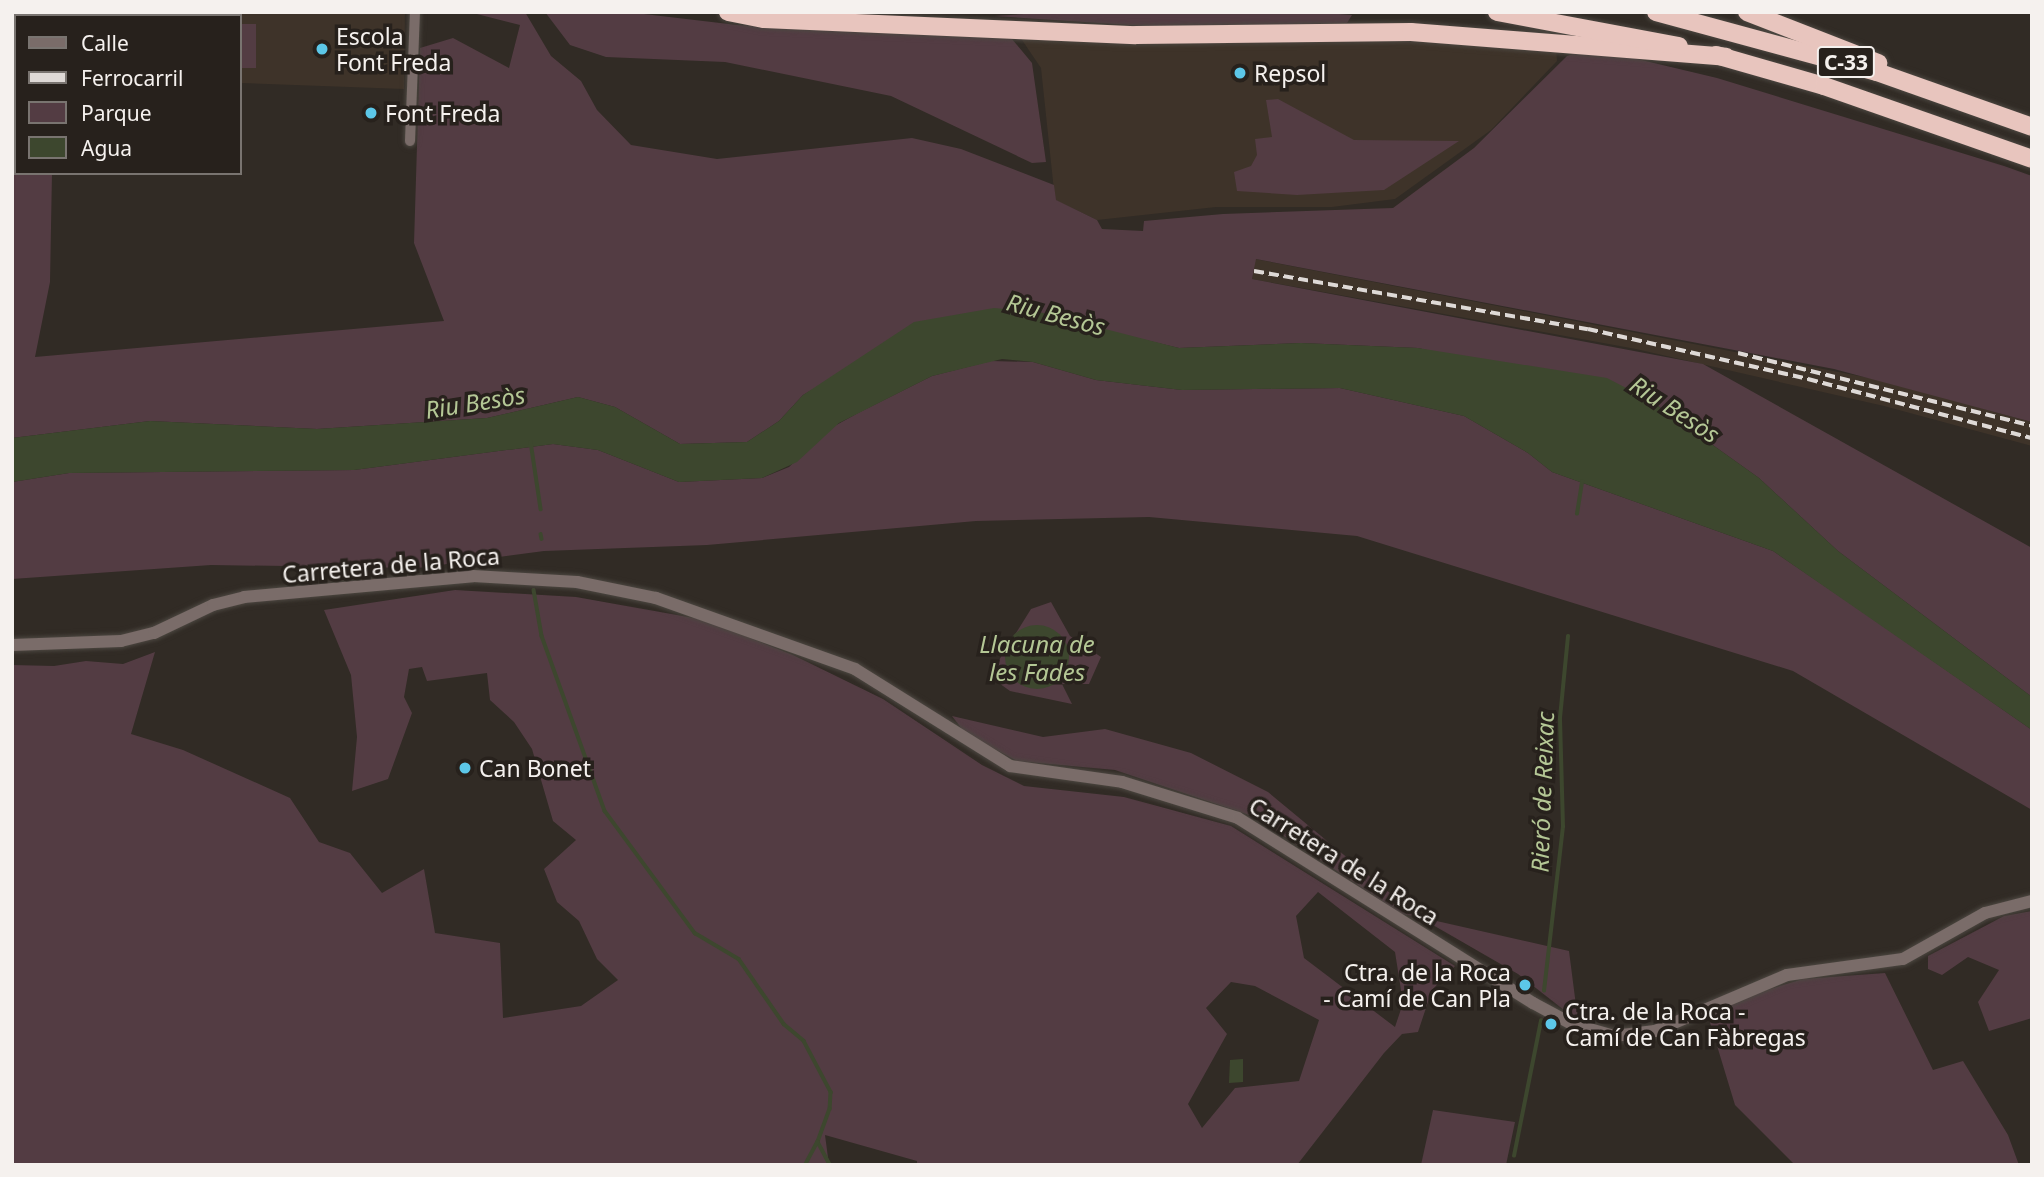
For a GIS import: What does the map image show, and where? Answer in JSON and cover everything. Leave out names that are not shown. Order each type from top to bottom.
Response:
[{"type":"highway","points":[[728,12],[764,19],[1123,34],[1361,30],[1444,34],[1726,57]]},
{"type":"highway","name":"C-33","points":[[1497,12],[1726,57],[2032,159]]},
{"type":"highway","name":"C-33","points":[[1656,12],[1823,56],[1931,90],[2032,127]]},
{"type":"highway","points":[[1747,12],[1866,56],[1931,90]]},
{"type":"street","points":[[410,141],[415,12]]},
{"type":"street","name":"Carretera de la Roca","points":[[12,645],[121,641],[236,598],[473,576],[550,579],[656,598],[855,669],[1010,766],[1122,782],[1238,818],[1532,1003],[1572,1024],[1614,1036],[1655,1031],[1787,975],[1903,959],[1985,914],[2032,901]]},
{"type":"shaded area","name":"Escola Font Freda","points":[[405,12],[404,89],[242,83],[242,14],[124,14]]},
{"type":"shaded area","points":[[1022,24],[1555,35],[1557,61],[1491,130],[1395,199],[1332,207],[1216,207],[1097,220],[1055,200],[1041,68],[1022,40]]},
{"type":"shaded area","points":[[1255,259],[1885,381],[2032,422],[2032,446],[1884,406],[1636,349],[1252,279]]},
{"type":"green space","points":[[12,12],[125,12],[14,14],[14,175],[52,175],[50,282],[35,357],[444,321],[414,243],[420,48],[453,38],[509,68],[520,25],[469,12],[525,12],[551,56],[581,81],[597,110],[631,145],[717,159],[912,138],[961,149],[1054,185],[1056,200],[1097,220],[1102,229],[1143,231],[1144,221],[1223,214],[1393,208],[1474,148],[1567,56],[1591,48],[1717,78],[2032,176],[2032,422],[1834,369],[1256,259],[1252,279],[1703,364],[2032,548],[2032,697],[1838,551],[1759,478],[1651,401],[1418,348],[1301,343],[1179,348],[1012,308],[843,372],[803,395],[779,421],[747,442],[680,444],[615,407],[578,397],[487,418],[317,429],[150,421],[12,438]]},
{"type":"green space","points":[[545,12],[627,12],[737,25],[1012,39],[1032,63],[1046,162],[1032,163],[891,96],[725,62],[606,57],[570,45]]},
{"type":"green space","points":[[1056,12],[1314,12],[1352,15],[1347,23],[1174,28],[994,16]]},
{"type":"green space","points":[[242,24],[256,24],[256,68],[242,68]]},
{"type":"green space","points":[[1278,99],[1354,140],[1459,141],[1384,190],[1297,195],[1237,191],[1234,172],[1251,166],[1257,155],[1255,139],[1272,137],[1266,100]]},
{"type":"green space","points":[[991,361],[1033,362],[1096,380],[1182,390],[1340,388],[1464,416],[1528,453],[1552,472],[1773,551],[1864,613],[2032,730],[2032,810],[1793,671],[1357,536],[1149,517],[976,521],[707,545],[544,551],[418,568],[211,565],[12,579],[12,482],[69,473],[354,470],[553,444],[598,450],[679,482],[762,478],[789,467],[831,428],[858,413],[932,376]]},
{"type":"green space","points":[[455,590],[576,597],[705,620],[793,655],[883,699],[982,765],[1024,786],[1124,797],[1231,826],[1455,966],[1432,990],[1418,1032],[1402,1034],[1384,1053],[1297,1165],[917,1165],[917,1161],[825,1135],[829,1165],[12,1165],[12,665],[54,666],[86,661],[123,664],[155,652],[131,734],[183,750],[290,798],[319,842],[350,853],[382,893],[424,869],[435,933],[500,943],[503,1018],[581,1006],[618,980],[597,959],[579,921],[557,902],[544,869],[576,840],[553,821],[532,749],[514,722],[490,700],[487,673],[427,681],[422,667],[409,669],[404,697],[412,713],[388,779],[352,791],[357,737],[351,675],[324,610]],"holes":[[[1318,892],[1395,952],[1403,1003],[1395,1027],[1304,958],[1296,916]],[[1231,982],[1255,986],[1319,1020],[1299,1081],[1235,1088],[1202,1128],[1188,1104],[1227,1034],[1206,1008]]]},
{"type":"green space","points":[[1051,602],[1070,636],[1101,657],[1089,684],[1062,684],[1072,704],[1010,691],[989,676],[1031,609]]},
{"type":"green space","points":[[952,716],[1043,737],[1105,729],[1191,753],[1268,792],[1419,917],[1402,914],[1255,817],[1115,770],[1017,761],[965,733]]},
{"type":"green space","points":[[2032,911],[2032,1018],[1989,1031],[1978,1002],[1999,970],[1968,957],[1942,975],[1928,969],[1928,956],[2004,916]]},
{"type":"green space","points":[[1419,917],[1569,951],[1578,1021],[1518,974]]},
{"type":"green space","points":[[1885,973],[1933,1070],[1963,1061],[2008,1135],[2019,1165],[1795,1165],[1735,1105],[1708,1016],[1747,996],[1803,979]]},
{"type":"green space","points":[[1433,1110],[1515,1122],[1506,1165],[1421,1165]]},
{"type":"water","points":[[994,308],[1039,312],[1179,348],[1301,343],[1418,348],[1607,378],[1651,401],[1759,478],[1838,551],[2032,697],[2032,730],[1773,551],[1552,472],[1528,453],[1464,416],[1340,388],[1182,390],[1096,380],[1033,362],[1002,359],[932,376],[839,423],[797,462],[762,478],[679,482],[598,450],[553,444],[354,470],[69,473],[12,482],[12,438],[150,421],[317,429],[487,418],[578,397],[615,407],[680,444],[747,442],[779,421],[803,395],[914,322]]},
{"type":"water","name":"Llacuna de les Fades","points":[[1031,625],[1043,625],[1060,634],[1067,645],[1067,669],[1060,680],[1043,689],[1031,689],[1019,684],[1010,675],[1005,663],[1005,651],[1010,639],[1019,630]]},
{"type":"water","points":[[1243,1059],[1243,1082],[1229,1083],[1230,1060]]},
{"type":"waterway","points":[[531,442],[541,509]]},
{"type":"waterway","name":"Rieró de Reixac","points":[[1577,514],[1582,481]]},
{"type":"waterway","points":[[541,534],[542,539]]},
{"type":"waterway","points":[[534,590],[542,636],[605,811],[695,933],[739,959],[784,1024],[804,1041],[831,1092],[830,1109],[818,1142],[830,1165]]},
{"type":"waterway","name":"Rieró de Reixac","points":[[1544,991],[1563,827],[1560,718],[1568,636]]},
{"type":"waterway","name":"Rieró de Reixac","points":[[1514,1156],[1541,1021]]},
{"type":"waterway","points":[[805,1165],[817,1142]]},
{"type":"railway","points":[[1254,271],[1588,329],[1808,379],[2032,438]]},
{"type":"railway","points":[[1738,353],[2032,426]]},
{"type":"place","name":"Escola Font Freda","points":[[322,49]]},
{"type":"place","name":"Repsol","points":[[1240,73]]},
{"type":"place","name":"Font Freda","points":[[371,113]]},
{"type":"place","name":"Can Bonet","points":[[465,768]]},
{"type":"place","name":"Ctra. de la Roca - Camí de Can Pla","points":[[1525,985]]},
{"type":"place","name":"Ctra. de la Roca - Camí de Can Fàbregas","points":[[1551,1024]]},
{"type":"water label","name":"Riu Besòs","points":[[1056,314]]},
{"type":"water label","name":"Riu Besòs","points":[[475,402]]},
{"type":"water label","name":"Riu Besòs","points":[[1675,409]]}]
